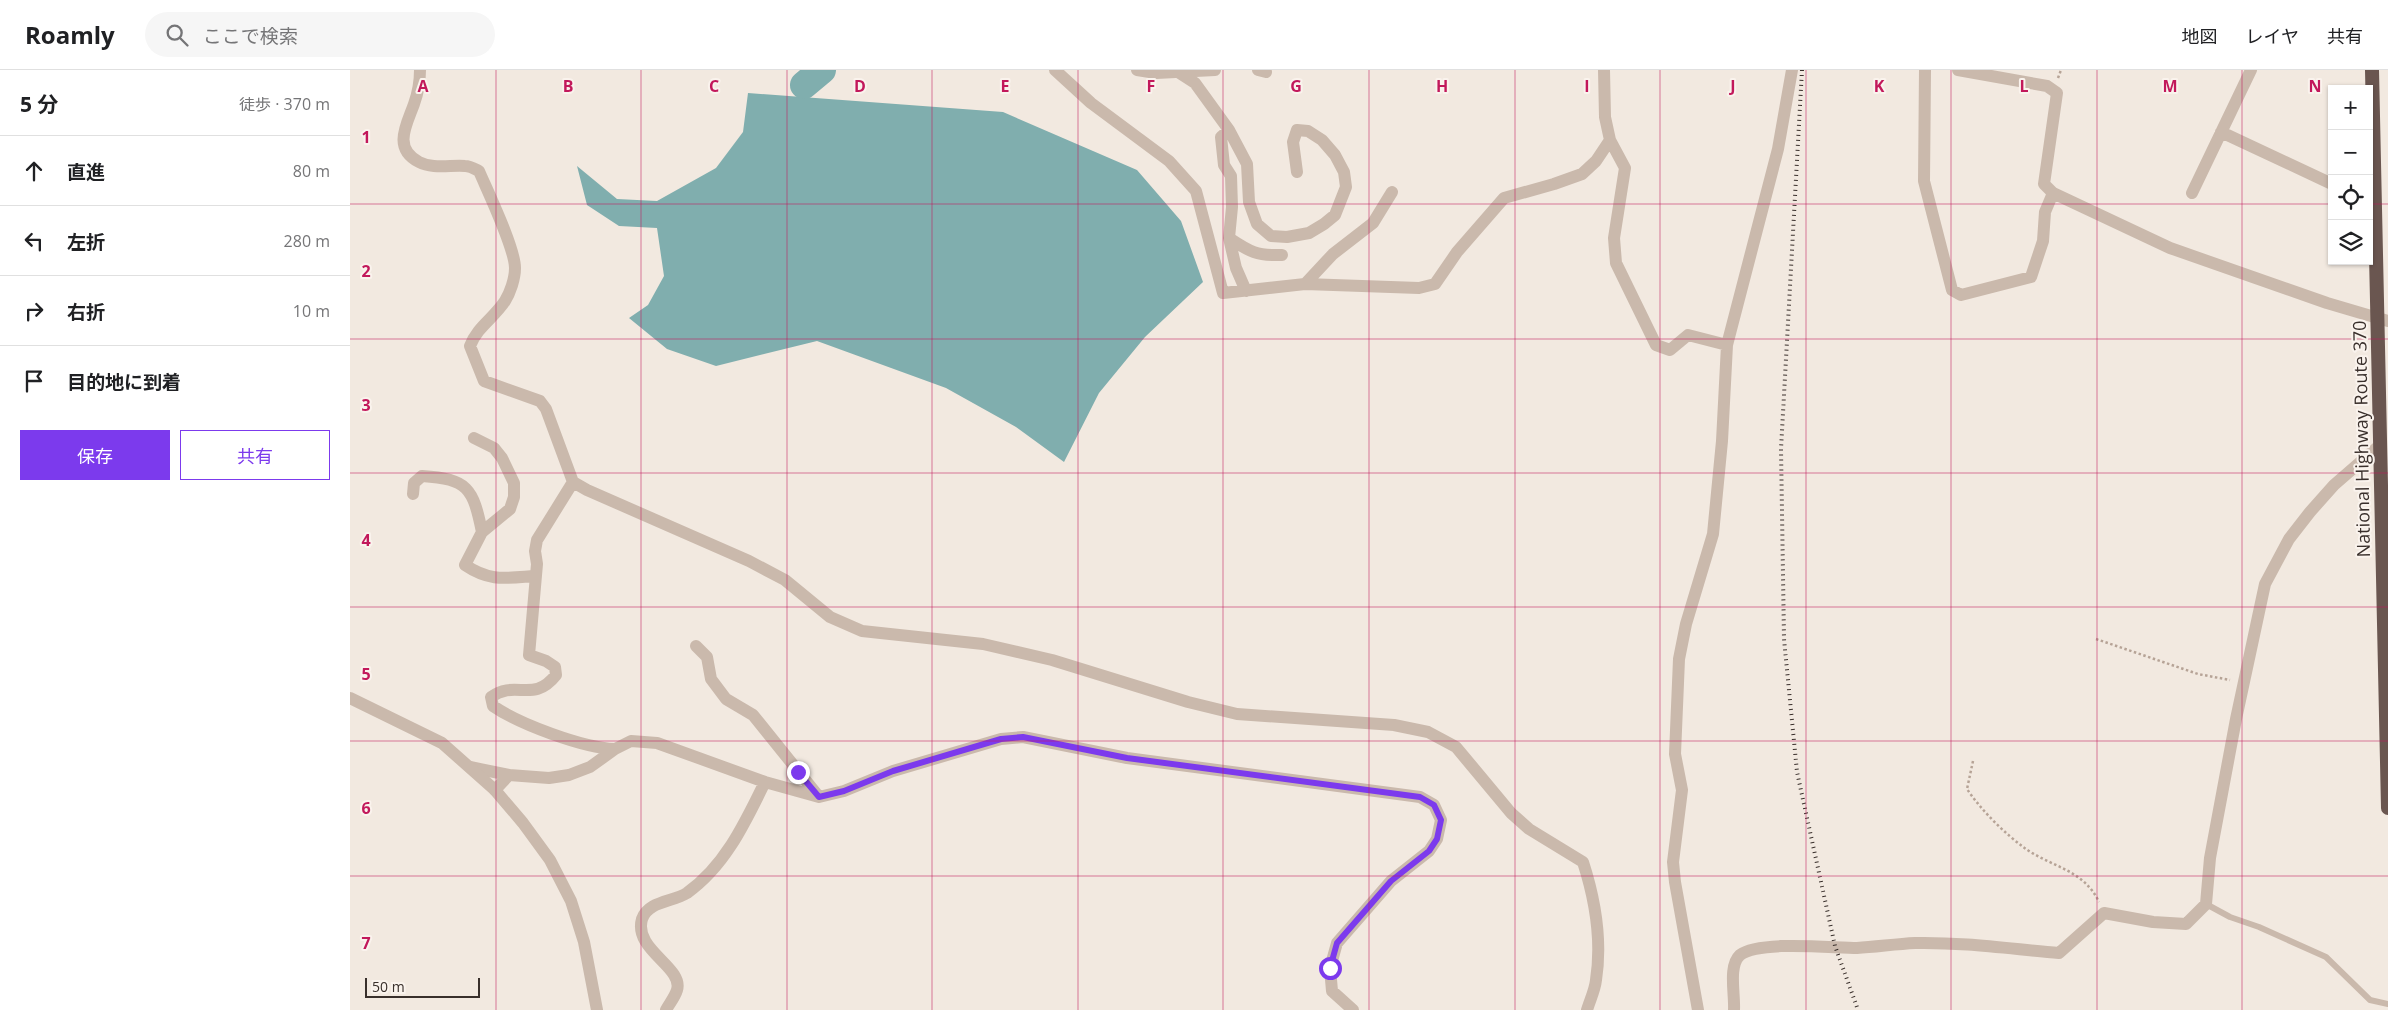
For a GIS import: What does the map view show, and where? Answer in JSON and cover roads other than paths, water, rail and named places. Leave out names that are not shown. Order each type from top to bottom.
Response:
[{"type":"highway","name":"National Highway Route 370","points":[[2372,70],[2372,175]]},
{"type":"highway","name":"National Highway Route 370","points":[[2373,215],[2382,319],[2380,445],[2388,808]]},
{"type":"street","points":[[420,70],[420,82],[414,104],[403,131],[408,153],[419,163],[443,167],[466,166],[479,171],[495,207],[515,268],[510,290],[504,302],[474,336],[470,346],[475,362],[484,381],[540,401],[546,409],[573,482],[587,490],[749,561],[785,580],[830,617],[862,631],[983,644],[1052,660],[1188,702],[1237,714],[1394,725],[1428,732],[1456,747],[1510,813],[1529,829],[1583,862],[1593,891],[1598,942],[1596,981],[1587,1010]]},
{"type":"street","points":[[1055,70],[1091,103],[1170,161],[1196,191],[1223,293],[1305,284],[1419,288],[1436,284],[1457,252],[1504,198],[1582,174],[1596,161],[1610,140]]},
{"type":"street","points":[[1137,70],[1156,73],[1215,70]]},
{"type":"street","points":[[1604,70],[1605,117],[1610,140],[1624,168],[1614,238],[1616,264],[1656,345],[1670,350],[1688,335],[1727,345]]},
{"type":"street","points":[[1698,1010],[1675,882],[1674,862],[1682,790],[1675,754],[1679,659],[1686,624],[1713,534],[1722,442],[1727,345],[1778,149],[1792,70]]},
{"type":"street","points":[[1925,70],[1924,181],[1952,290],[1961,295],[2031,276],[2043,241],[2046,212],[2052,193]]},
{"type":"street","points":[[1958,70],[1992,73],[2047,86],[2057,93],[2044,184],[2052,193],[2170,248],[2327,303],[2382,319]]},
{"type":"street","points":[[2192,193],[2251,70]]},
{"type":"street","points":[[1178,72],[1195,83],[1229,130],[1247,164],[1249,202],[1257,224],[1270,236],[1287,238],[1309,233],[1335,216],[1341,203],[1346,187],[1344,172],[1322,140],[1308,131],[1297,130],[1293,142],[1297,172]]},
{"type":"street","points":[[1229,130],[1221,138],[1221,149],[1224,166],[1231,176],[1232,206],[1229,238],[1236,268],[1246,291]]},
{"type":"street","points":[[2221,132],[2328,182]]},
{"type":"street","points":[[1305,284],[1333,254],[1373,223],[1392,192]]},
{"type":"street","points":[[1229,238],[1249,252],[1265,256],[1282,254]]},
{"type":"street","points":[[474,438],[494,448],[502,458],[514,483],[514,497],[510,509],[482,532],[465,565],[478,574],[493,579],[535,576]]},
{"type":"street","points":[[1734,1010],[1733,964],[1741,954],[1757,948],[1835,946],[1856,948],[1915,943],[2059,953],[2104,913],[2186,924],[2206,904],[2210,858],[2236,719],[2265,584],[2289,539],[2310,512],[2334,486],[2380,445]]},
{"type":"street","points":[[413,494],[414,483],[422,476],[446,478],[460,483],[471,492],[482,532]]},
{"type":"street","points":[[573,482],[537,540],[529,655],[546,660],[555,667],[556,675],[539,690],[508,690],[498,692],[491,697],[493,706],[507,716],[597,749],[615,749]]},
{"type":"street","points":[[696,646],[707,657],[711,679],[726,700],[753,715],[819,797]]},
{"type":"street","points":[[350,698],[442,743],[495,790],[550,860],[571,901],[584,942],[597,1010]]},
{"type":"street","points":[[470,767],[509,775],[549,778],[569,775],[590,767],[615,749],[631,741],[657,743],[765,782],[819,797],[844,791],[893,771],[992,741],[1023,737],[1127,758],[1420,797],[1434,805],[1441,820],[1437,839],[1429,851],[1391,881],[1337,943],[1330,968],[1332,991],[1354,1010]]},
{"type":"street","points":[[495,790],[509,775]]},
{"type":"street","points":[[666,1010],[677,989],[675,975],[654,955],[640,931],[642,917],[649,908],[687,893],[714,868],[738,837],[765,782]]},
{"type":"lane","points":[[2206,904],[2230,917],[2259,926],[2326,957],[2370,1000],[2388,1004]]},
{"type":"water","points":[[748,93],[1003,112],[1137,170],[1181,221],[1203,282],[1145,337],[1099,393],[1064,462],[1016,427],[946,388],[817,341],[716,366],[667,349],[629,318],[648,305],[664,276],[657,228],[619,226],[587,205],[577,166],[617,199],[657,201],[716,168],[743,132]]},
{"type":"waterway","points":[[804,85],[822,70]]},
{"type":"railway","points":[[1802,70],[1781,449],[1784,639],[1797,772],[1835,946],[1858,1010]]}]
